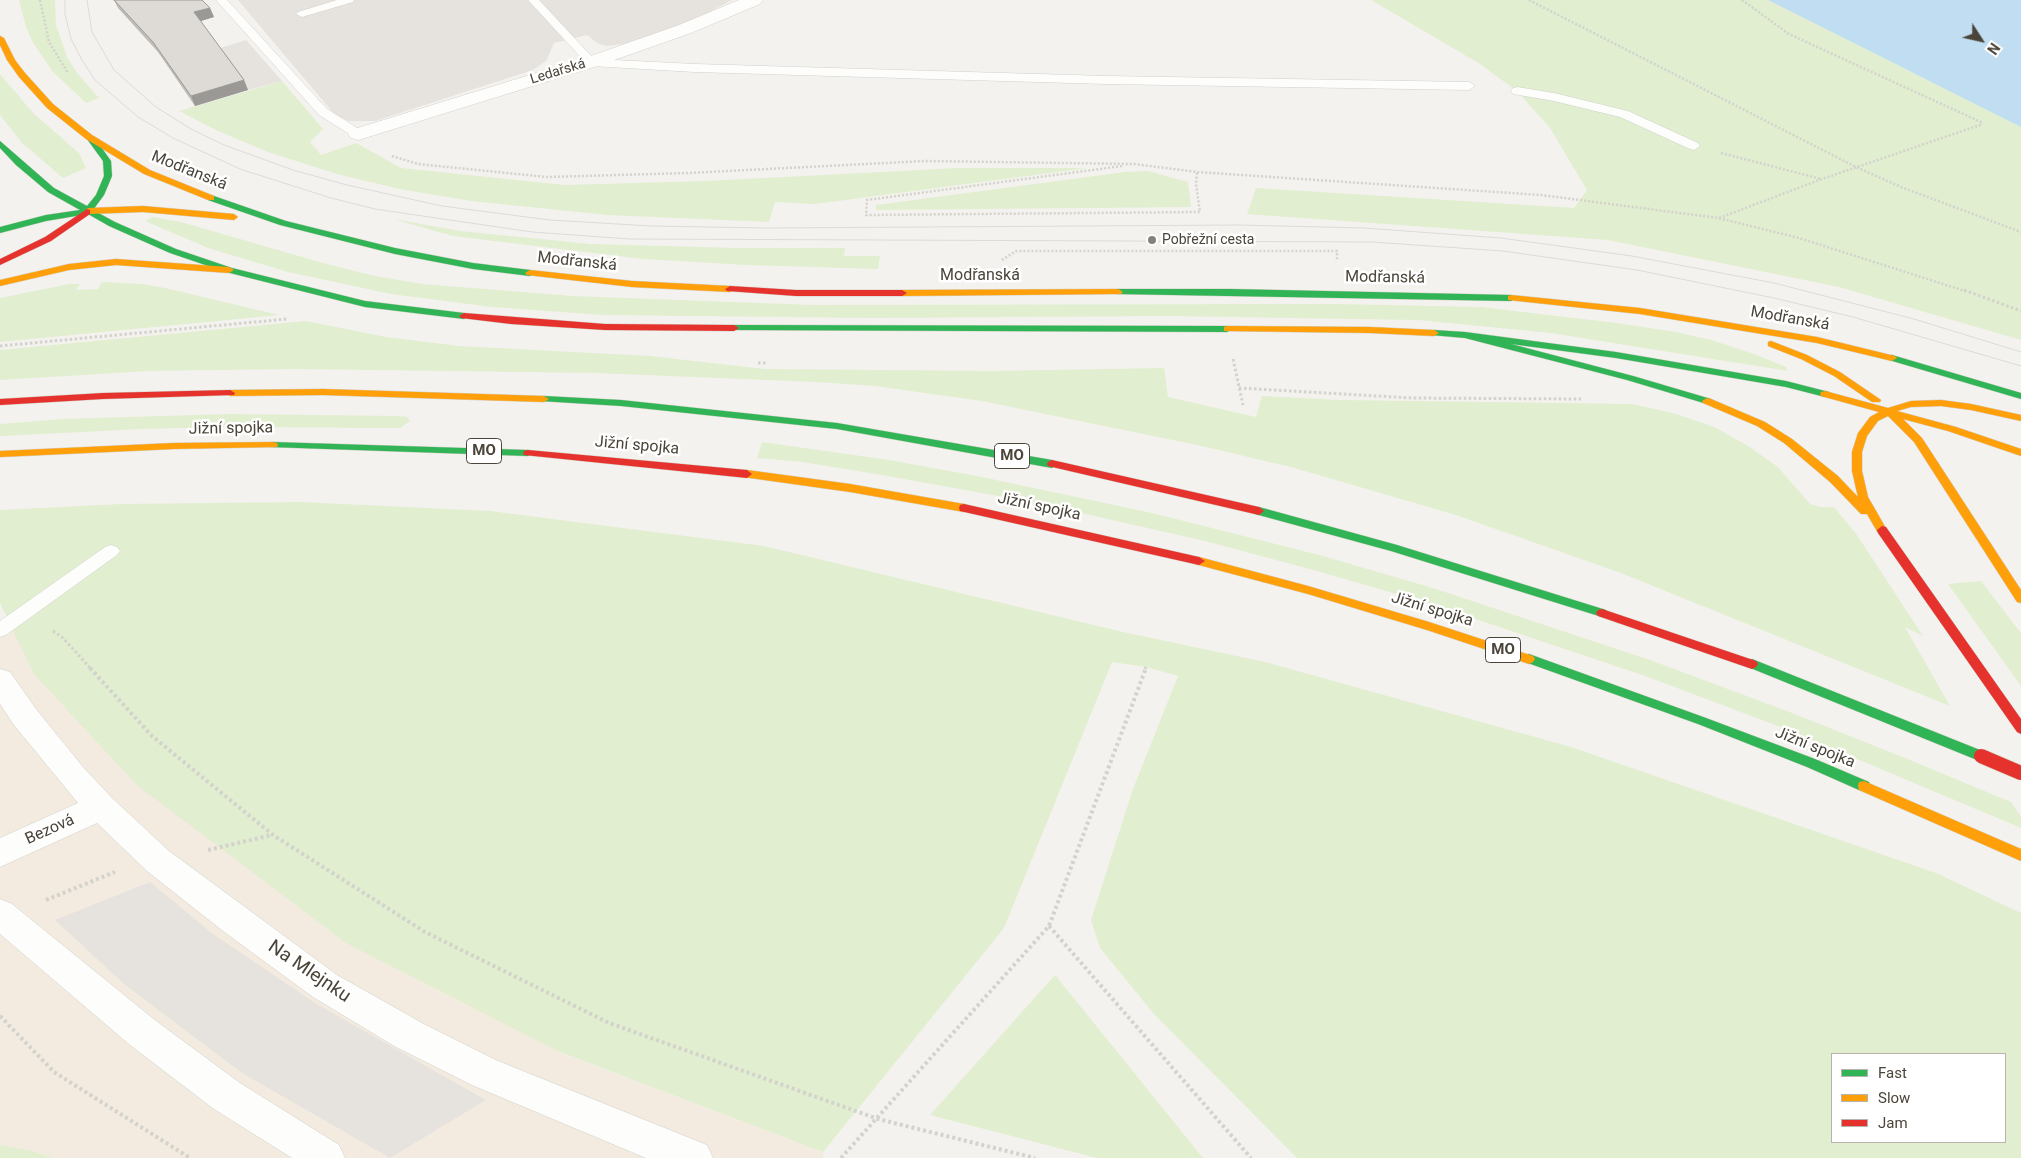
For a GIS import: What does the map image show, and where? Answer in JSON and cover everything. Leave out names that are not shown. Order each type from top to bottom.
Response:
[{"type":"main road","name":"Modřanská","points":[[0,38],[11,60],[35,91],[50,106],[89,137],[147,172],[213,199],[283,223],[395,251],[473,266],[581,280],[651,286],[796,292],[1231,292],[1452,295],[1525,298],[1640,311],[1817,340],[1870,351],[2021,396]]},
{"type":"main road","points":[[0,262],[48,239],[87,212],[100,195],[108,176],[107,161],[89,137]]},
{"type":"main road","points":[[0,143],[19,163],[51,190],[87,212],[173,251],[228,270],[365,304],[511,321],[604,328],[872,330],[1290,328],[1465,335],[1551,346],[1786,384],[1952,429],[2021,453]]},
{"type":"main road","points":[[0,230],[46,218],[87,212],[143,209],[283,223]]},
{"type":"main road","points":[[0,282],[69,267],[116,262],[228,270]]},
{"type":"main road","points":[[1683,318],[1755,338],[1804,357],[1837,374],[1889,411],[1918,440],[2021,599]]},
{"type":"main road","points":[[1465,335],[1630,378],[1733,411],[1767,428],[1813,460],[1879,526]]},
{"type":"main road","name":"MO","points":[[0,402],[103,396],[214,393],[323,392],[506,397],[621,403],[725,412],[837,426],[942,443],[1157,486],[1272,514],[1394,548],[1633,623],[1756,665],[2021,773]]},
{"type":"main road","points":[[2021,418],[1971,407],[1911,404],[1889,411],[1874,419],[1867,427],[1857,452],[1857,471],[1863,497],[1879,526],[2021,730]]},
{"type":"main road","name":"Jižní spojka","points":[[0,454],[174,446],[304,445],[524,453],[631,461],[740,473],[850,488],[964,508],[1192,559],[1308,590],[1429,626],[1568,672],[1702,721],[1810,763],[2021,855]]},
{"type":"street","name":"Ledařská","points":[[358,134],[590,62],[685,29],[754,0]]},
{"type":"street","name":"Na Mlejnku","points":[[0,680],[25,717],[72,776],[101,807],[158,861],[326,986],[392,1025],[485,1073],[694,1158]]},
{"type":"street","name":"Bezová","points":[[0,853],[101,807]]},
{"type":"street","points":[[2,916],[143,1033],[227,1096],[326,1158]]},
{"type":"lane","points":[[221,0],[323,112],[358,134]]},
{"type":"lane","points":[[302,14],[349,0]]},
{"type":"lane","points":[[533,0],[590,62],[694,68],[1097,80],[1470,86]]},
{"type":"lane","points":[[1517,91],[1554,97],[1624,114],[1694,146]]},
{"type":"lane","points":[[0,630],[112,551]]},
{"type":"path","points":[[40,0],[49,42],[72,78]]},
{"type":"path","points":[[1529,0],[1856,167],[1901,187],[2021,232]]},
{"type":"path","points":[[1718,218],[1822,179],[1984,124],[1789,34],[1742,0]]},
{"type":"path","points":[[358,134],[382,152],[418,164],[547,178],[925,161],[1134,164],[1196,172],[1542,196],[1718,218],[1799,238],[1994,300],[2021,312]]},
{"type":"path","points":[[1694,146],[1822,179]]},
{"type":"path","points":[[1134,164],[867,200],[866,215],[1200,212],[1196,172]]},
{"type":"path","points":[[1002,260],[1016,251],[1337,251],[1339,261],[1329,261]]},
{"type":"path","points":[[1234,362],[1243,405]]},
{"type":"path","points":[[1239,388],[1412,398],[1586,399]]},
{"type":"path","points":[[27,611],[62,638],[152,736],[266,829],[425,932],[609,1023],[878,1119],[1035,1158]]},
{"type":"path","points":[[841,1158],[878,1119],[1049,926],[1146,667]]},
{"type":"path","points":[[2,916],[118,871]]},
{"type":"path","points":[[1049,926],[1251,1158]]},
{"type":"path","points":[[0,1016],[54,1072],[190,1158]]},
{"type":"shaded area","points":[[238,0],[732,0],[685,25],[623,44],[606,46],[597,43],[587,35],[554,43],[546,61],[533,70],[375,121],[349,121],[335,115]]},
{"type":"shaded area","points":[[246,40],[282,81],[248,90],[217,49]]},
{"type":"shaded area","points":[[0,623],[11,623],[559,1052],[823,1152],[823,1158],[54,1158],[29,1150],[0,1145]]},
{"type":"shaded area","points":[[150,882],[213,934],[315,1003],[486,1100],[390,1158],[242,1073],[124,984],[55,920]]},
{"type":"green space","points":[[19,0],[55,0],[56,25],[67,57],[77,73],[99,98],[86,103],[52,71],[32,41]]},
{"type":"green space","points":[[1371,0],[1768,0],[2021,127],[2021,340],[1839,287],[1608,240],[1247,214],[1256,188],[1574,208],[1587,190],[1550,128],[1517,91],[1480,64]]},
{"type":"green space","points":[[0,74],[34,114],[79,153],[86,168],[63,178],[22,143],[0,115]]},
{"type":"green space","points":[[282,81],[323,129],[310,142],[321,155],[356,143],[401,168],[565,185],[706,181],[959,168],[1088,168],[815,204],[775,202],[769,222],[607,215],[471,201],[399,189],[337,174],[268,152],[216,130],[179,111]]},
{"type":"green space","points":[[1148,171],[1188,182],[1191,207],[876,210],[876,205],[1125,172]]},
{"type":"green space","points":[[153,217],[181,222],[370,275],[422,284],[572,296],[813,305],[1334,304],[1481,307],[1676,332],[1711,340],[1754,354],[1786,367],[1788,371],[1551,333],[1418,320],[1168,316],[871,318],[603,315],[492,307],[391,294],[288,272],[208,248],[145,221]]},
{"type":"green space","points":[[393,219],[460,231],[591,244],[738,248],[845,248],[844,256],[880,256],[878,269],[746,265],[643,259],[453,236]]},
{"type":"green space","points":[[102,282],[142,284],[165,288],[279,315],[0,342],[0,298],[69,284],[80,284],[76,290],[98,289]]},
{"type":"green space","points":[[306,321],[386,337],[459,346],[650,356],[765,369],[993,371],[1164,368],[1168,397],[1256,417],[1262,396],[1339,400],[1633,404],[1676,414],[1714,427],[1748,446],[1778,467],[1810,504],[1820,507],[1834,507],[1857,535],[1923,636],[1905,627],[1950,706],[1621,573],[1456,515],[1291,467],[1197,445],[982,401],[875,386],[596,373],[294,369],[148,371],[0,380],[0,350]]},
{"type":"green space","points":[[230,414],[398,416],[407,417],[410,421],[400,428],[221,427],[0,436],[0,424],[62,419]]},
{"type":"green space","points":[[762,442],[889,460],[977,476],[1152,513],[1323,556],[1436,589],[1653,661],[1910,760],[2011,802],[2021,817],[2021,828],[1786,729],[1648,677],[1431,604],[1205,541],[1037,503],[803,462],[757,458]]},
{"type":"green space","points":[[301,502],[490,511],[764,546],[1123,632],[1265,662],[1571,747],[1936,873],[2021,913],[2021,1158],[1297,1158],[1154,1014],[1100,948],[1091,920],[1133,789],[1178,676],[1146,667],[1112,662],[1004,928],[823,1152],[560,1052],[346,943],[137,785],[34,674],[0,603],[0,510],[121,504]]},
{"type":"green space","points":[[1981,581],[2021,633],[2021,686],[1948,584]]},
{"type":"green space","points":[[1055,975],[1203,1158],[1097,1158],[930,1115]]},
{"type":"green space","points":[[0,1145],[29,1150],[54,1158],[0,1158]]},
{"type":"water","points":[[1768,0],[2021,0],[2021,127],[2013,123]]},
{"type":"building","points":[[114,0],[202,0],[210,8],[194,12],[244,80],[191,96],[153,42]]},
{"type":"tram line","points":[[65,0],[65,14],[71,39],[82,60],[95,80],[138,117],[173,138],[240,169],[331,198],[375,209],[532,232],[630,239],[1372,242],[1503,251],[1637,270],[1774,298],[1853,317],[2021,366]]},
{"type":"tram line","points":[[87,0],[92,32],[114,70],[156,107],[191,129],[224,145],[293,170],[347,185],[442,206],[550,220],[651,226],[766,228],[1238,225],[1364,228],[1501,238],[1632,256],[1774,283],[1914,319],[2021,352]]},
{"type":"traffic: fast","points":[[87,212],[100,195],[108,176],[107,161],[91,139]]},
{"type":"traffic: fast","points":[[0,143],[19,163],[51,190],[112,224],[173,251],[229,270],[365,304],[464,316]]},
{"type":"traffic: fast","points":[[211,198],[283,223],[395,251],[473,266],[530,273]]},
{"type":"traffic: fast","points":[[0,230],[46,218],[83,212]]},
{"type":"traffic: fast","points":[[1118,292],[1231,292],[1511,298]]},
{"type":"traffic: fast","points":[[734,328],[1227,329]]},
{"type":"traffic: fast","points":[[1434,333],[1465,335],[1616,355],[1786,384],[1825,394]]},
{"type":"traffic: fast","points":[[1465,335],[1630,378],[1707,401]]},
{"type":"traffic: fast","points":[[1892,358],[2021,396]]},
{"type":"traffic: fast","points":[[544,399],[621,403],[837,426],[1052,464]]},
{"type":"traffic: fast","points":[[273,445],[528,453]]},
{"type":"traffic: fast","points":[[1259,511],[1393,548],[1602,613]]},
{"type":"traffic: fast","points":[[1529,659],[1702,721],[1811,763],[1864,786]]},
{"type":"traffic: fast","points":[[1752,664],[1981,756]]},
{"type":"traffic: slow","points":[[0,38],[11,60],[22,75],[50,106],[89,137],[147,172],[211,198]]},
{"type":"traffic: slow","points":[[88,211],[143,209],[234,217]]},
{"type":"traffic: slow","points":[[0,283],[69,267],[116,262],[229,270]]},
{"type":"traffic: slow","points":[[530,273],[632,284],[730,289]]},
{"type":"traffic: slow","points":[[902,293],[1118,292]]},
{"type":"traffic: slow","points":[[1511,298],[1640,311],[1817,340],[1892,358]]},
{"type":"traffic: slow","points":[[1227,329],[1370,330],[1434,333]]},
{"type":"traffic: slow","points":[[1771,344],[1804,357],[1837,374],[1876,400]]},
{"type":"traffic: slow","points":[[230,393],[323,392],[544,399]]},
{"type":"traffic: slow","points":[[1825,394],[1952,429],[2021,453]]},
{"type":"traffic: slow","points":[[1707,401],[1761,424],[1788,441],[1834,479],[1865,511]]},
{"type":"traffic: slow","points":[[1895,408],[1911,404],[1941,403],[1971,407],[2021,418]]},
{"type":"traffic: slow","points":[[1882,530],[1863,497],[1857,471],[1857,452],[1862,435],[1874,419],[1889,411],[1918,440],[2021,599]]},
{"type":"traffic: slow","points":[[0,454],[174,446],[273,445]]},
{"type":"traffic: slow","points":[[747,474],[850,488],[964,508]]},
{"type":"traffic: slow","points":[[1199,561],[1308,590],[1429,626],[1529,659]]},
{"type":"traffic: slow","points":[[1864,786],[2021,855]]},
{"type":"traffic: jam","points":[[0,262],[48,239],[87,212]]},
{"type":"traffic: jam","points":[[730,289],[796,293],[902,293]]},
{"type":"traffic: jam","points":[[464,316],[605,327],[734,328]]},
{"type":"traffic: jam","points":[[0,402],[103,396],[230,393]]},
{"type":"traffic: jam","points":[[528,453],[747,474]]},
{"type":"traffic: jam","points":[[1052,464],[1259,511]]},
{"type":"traffic: jam","points":[[964,508],[1199,561]]},
{"type":"traffic: jam","points":[[1882,530],[2021,729]]},
{"type":"traffic: jam","points":[[1602,613],[1752,664]]},
{"type":"traffic: jam","points":[[1981,756],[2021,773]]},
{"type":"place","name":"Pobřežní cesta","points":[[1152,240]]}]
